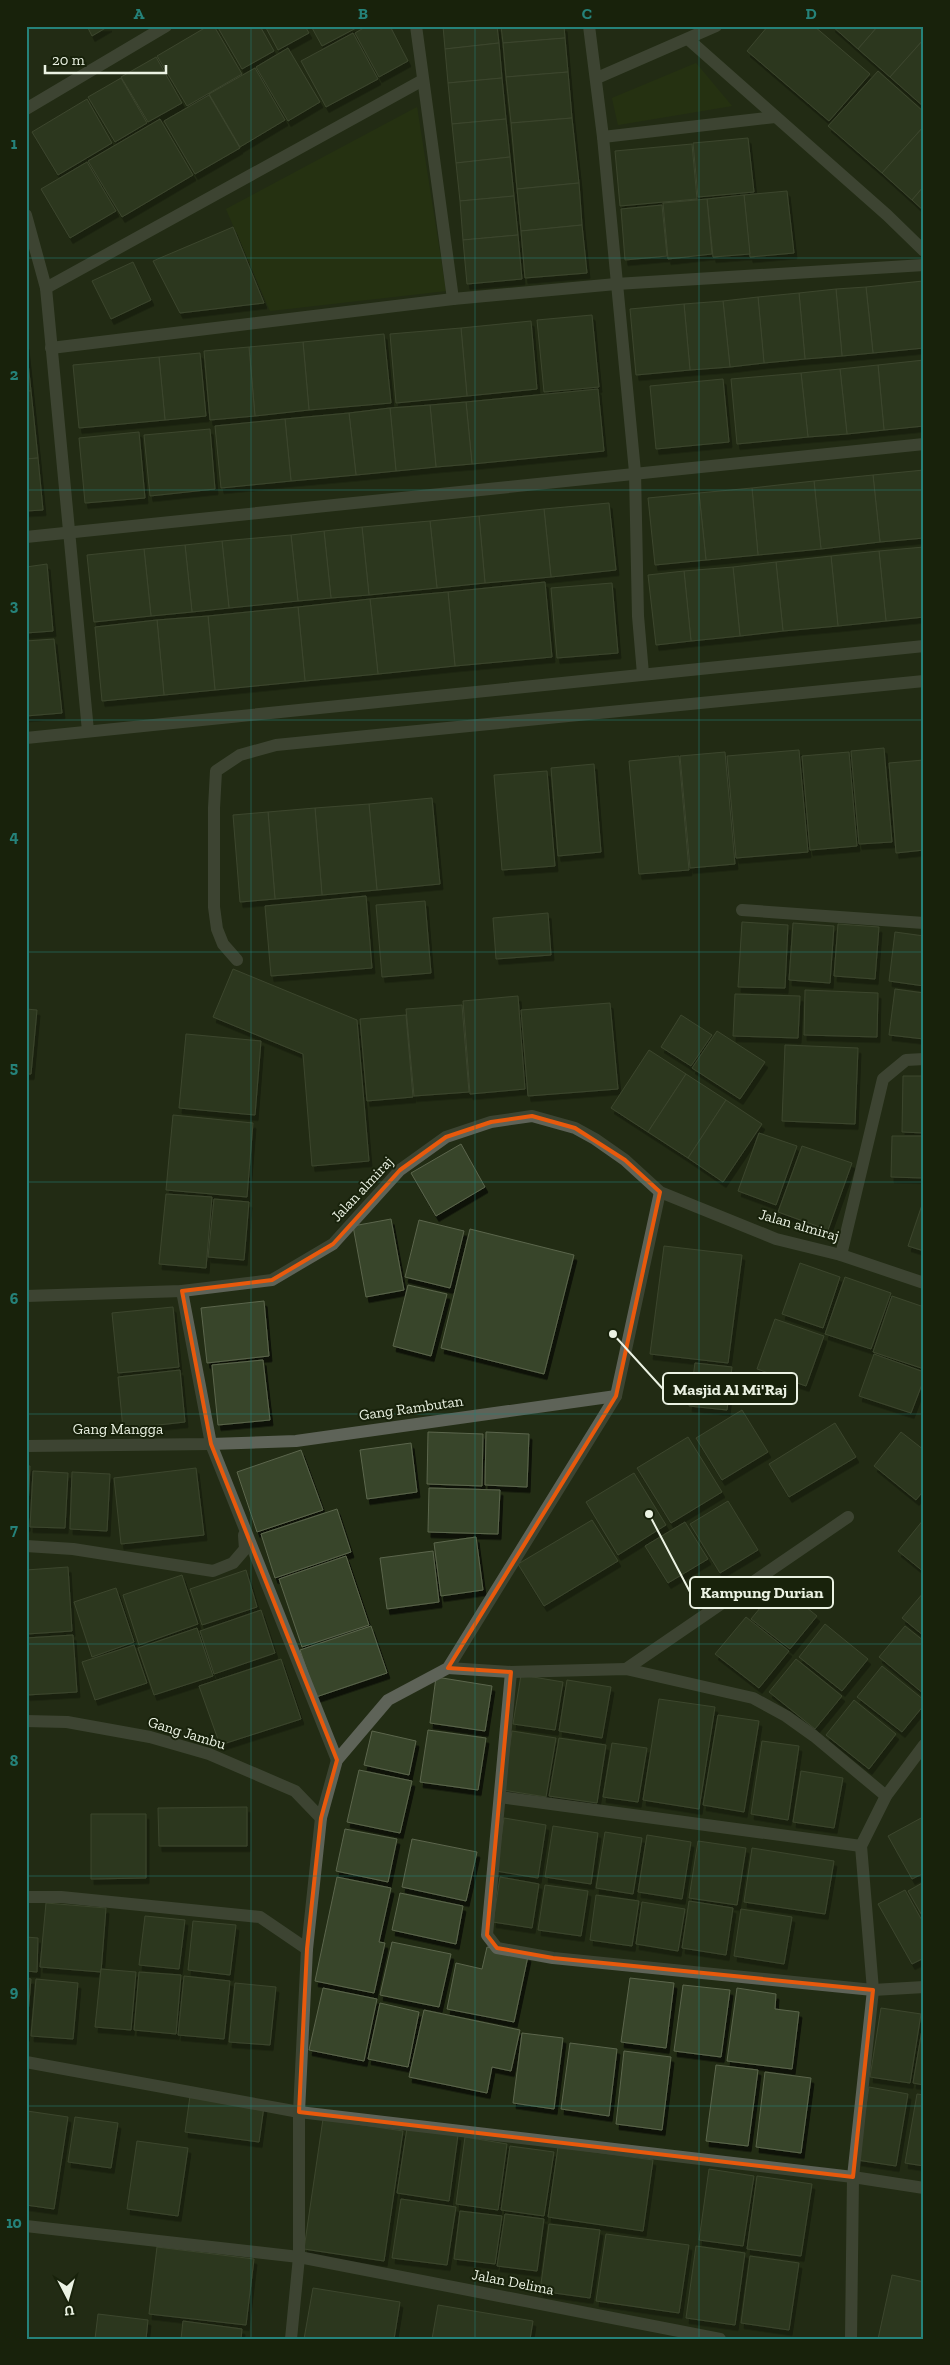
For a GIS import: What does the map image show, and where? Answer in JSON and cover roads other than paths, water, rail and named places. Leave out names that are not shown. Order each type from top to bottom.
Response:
[{"type":"street","points":[[26,109],[166,26]]},
{"type":"street","points":[[416,26],[453,299]]},
{"type":"street","points":[[588,26],[597,78],[635,472],[638,616],[642,674]]},
{"type":"street","points":[[597,78],[716,26]]},
{"type":"street","points":[[688,39],[887,215],[924,251]]},
{"type":"street","points":[[46,288],[423,80]]},
{"type":"street","points":[[603,137],[775,117]]},
{"type":"street","points":[[26,215],[46,288],[88,731]]},
{"type":"street","points":[[51,348],[453,299],[616,284],[924,266]]},
{"type":"street","points":[[26,537],[635,472],[924,444]]},
{"type":"street","points":[[26,738],[924,646]]},
{"type":"street","points":[[237,960],[223,944],[217,930],[214,907],[214,808],[216,771],[240,755],[276,745],[924,681]]},
{"type":"street","points":[[742,910],[924,924]]},
{"type":"street","points":[[841,1255],[883,1079],[906,1060],[924,1059]]},
{"type":"street","name":"Jalan almiraj","points":[[26,1296],[182,1291],[272,1280],[333,1244],[400,1170],[446,1137],[492,1122],[532,1116],[575,1128],[595,1139],[625,1160],[660,1192],[776,1239],[841,1255],[924,1284]]},
{"type":"street","points":[[291,2339],[299,2257],[299,2112],[307,1949],[321,1818],[337,1760],[388,1700],[448,1668],[616,1396],[660,1192]]},
{"type":"street","points":[[182,1291],[211,1444],[337,1760]]},
{"type":"street","name":"Gang Rambutan","points":[[211,1444],[296,1441],[616,1396]]},
{"type":"street","name":"Gang Mangga","points":[[26,1446],[211,1444]]},
{"type":"street","points":[[626,1669],[848,1517]]},
{"type":"street","points":[[26,1546],[73,1549],[213,1571],[232,1563],[245,1549],[244,1526]]},
{"type":"street","points":[[448,1668],[511,1672],[626,1669],[753,1698],[786,1716],[814,1736],[886,1796]]},
{"type":"street","points":[[511,1672],[487,1935],[497,1948],[553,1958],[873,1990],[924,1987]]},
{"type":"street","name":"Gang Jambu","points":[[26,1722],[68,1722],[150,1737],[209,1754],[295,1791],[321,1818]]},
{"type":"street","points":[[851,2339],[853,2177],[873,1990],[861,1846],[886,1796],[924,1746]]},
{"type":"street","points":[[500,1798],[861,1846]]},
{"type":"street","points":[[26,1897],[62,1898],[260,1917],[307,1949]]},
{"type":"street","points":[[26,2062],[299,2112],[853,2177],[924,2188]]},
{"type":"street","name":"Jalan Delima","points":[[26,2226],[299,2257],[720,2339]]},
{"type":"place","name":"Masjid Al Mi'Raj","points":[[613,1334]]},
{"type":"place","name":"Kampung Durian","points":[[649,1514]]}]
